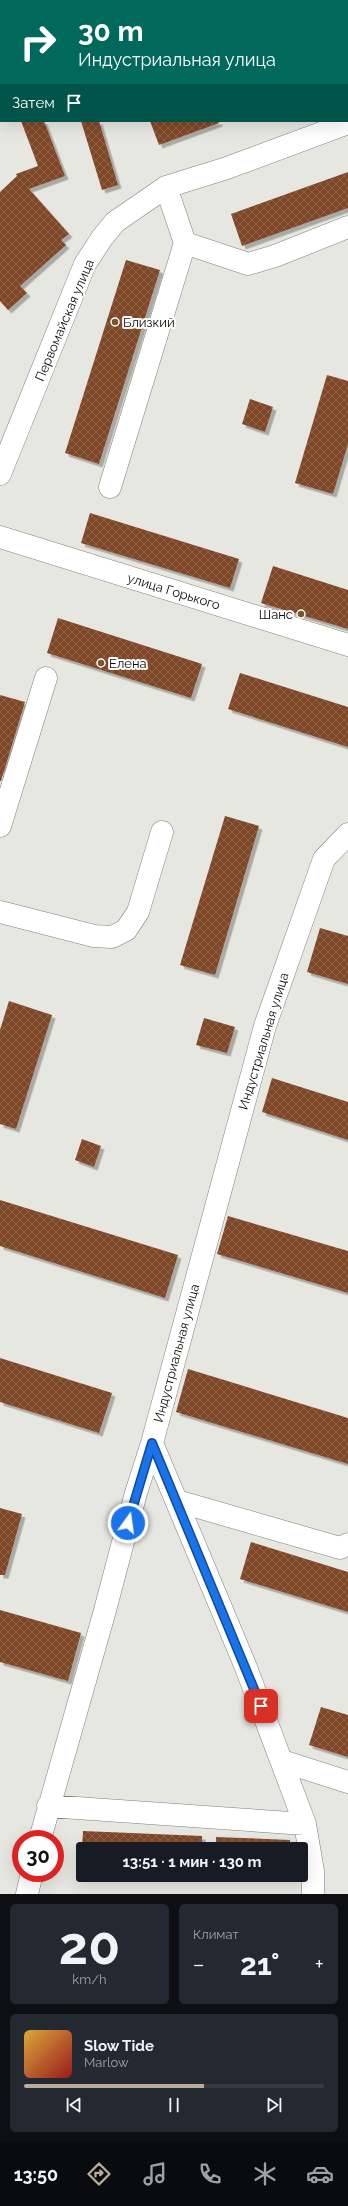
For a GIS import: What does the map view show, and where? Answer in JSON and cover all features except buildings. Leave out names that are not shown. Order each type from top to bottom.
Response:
[{"type":"street","name":"Первомайская улица","points":[[2,462],[86,264],[102,238],[116,222],[166,187],[227,168],[348,123]]},
{"type":"street","points":[[110,487],[185,243],[166,187]]},
{"type":"street","points":[[185,243],[248,264],[275,256],[348,227]]},
{"type":"street","name":"улица Горького","points":[[0,537],[348,645]]},
{"type":"street","points":[[0,826],[46,678]]},
{"type":"street","points":[[0,912],[94,936],[112,937],[126,930],[138,912],[162,832]]},
{"type":"street","name":"Индустриальная улица","points":[[42,1830],[104,1614],[136,1493],[152,1443],[265,1026],[324,859],[348,834]]},
{"type":"street","points":[[152,1443],[282,1761],[304,1824],[313,1871],[313,1894]]},
{"type":"street","points":[[177,1501],[340,1548],[348,1544]]},
{"type":"street","points":[[282,1761],[348,1782]]},
{"type":"street","points":[[48,1806],[304,1824]]},
{"type":"street","points":[[27,1894],[30,1882]]},
{"type":"place","name":"Близкий","points":[[115,322]]},
{"type":"place","name":"Шанс","points":[[301,614]]},
{"type":"place","name":"Елена","points":[[101,663]]},
{"type":"route","points":[[128,1523],[152,1443],[261,1706]]}]
